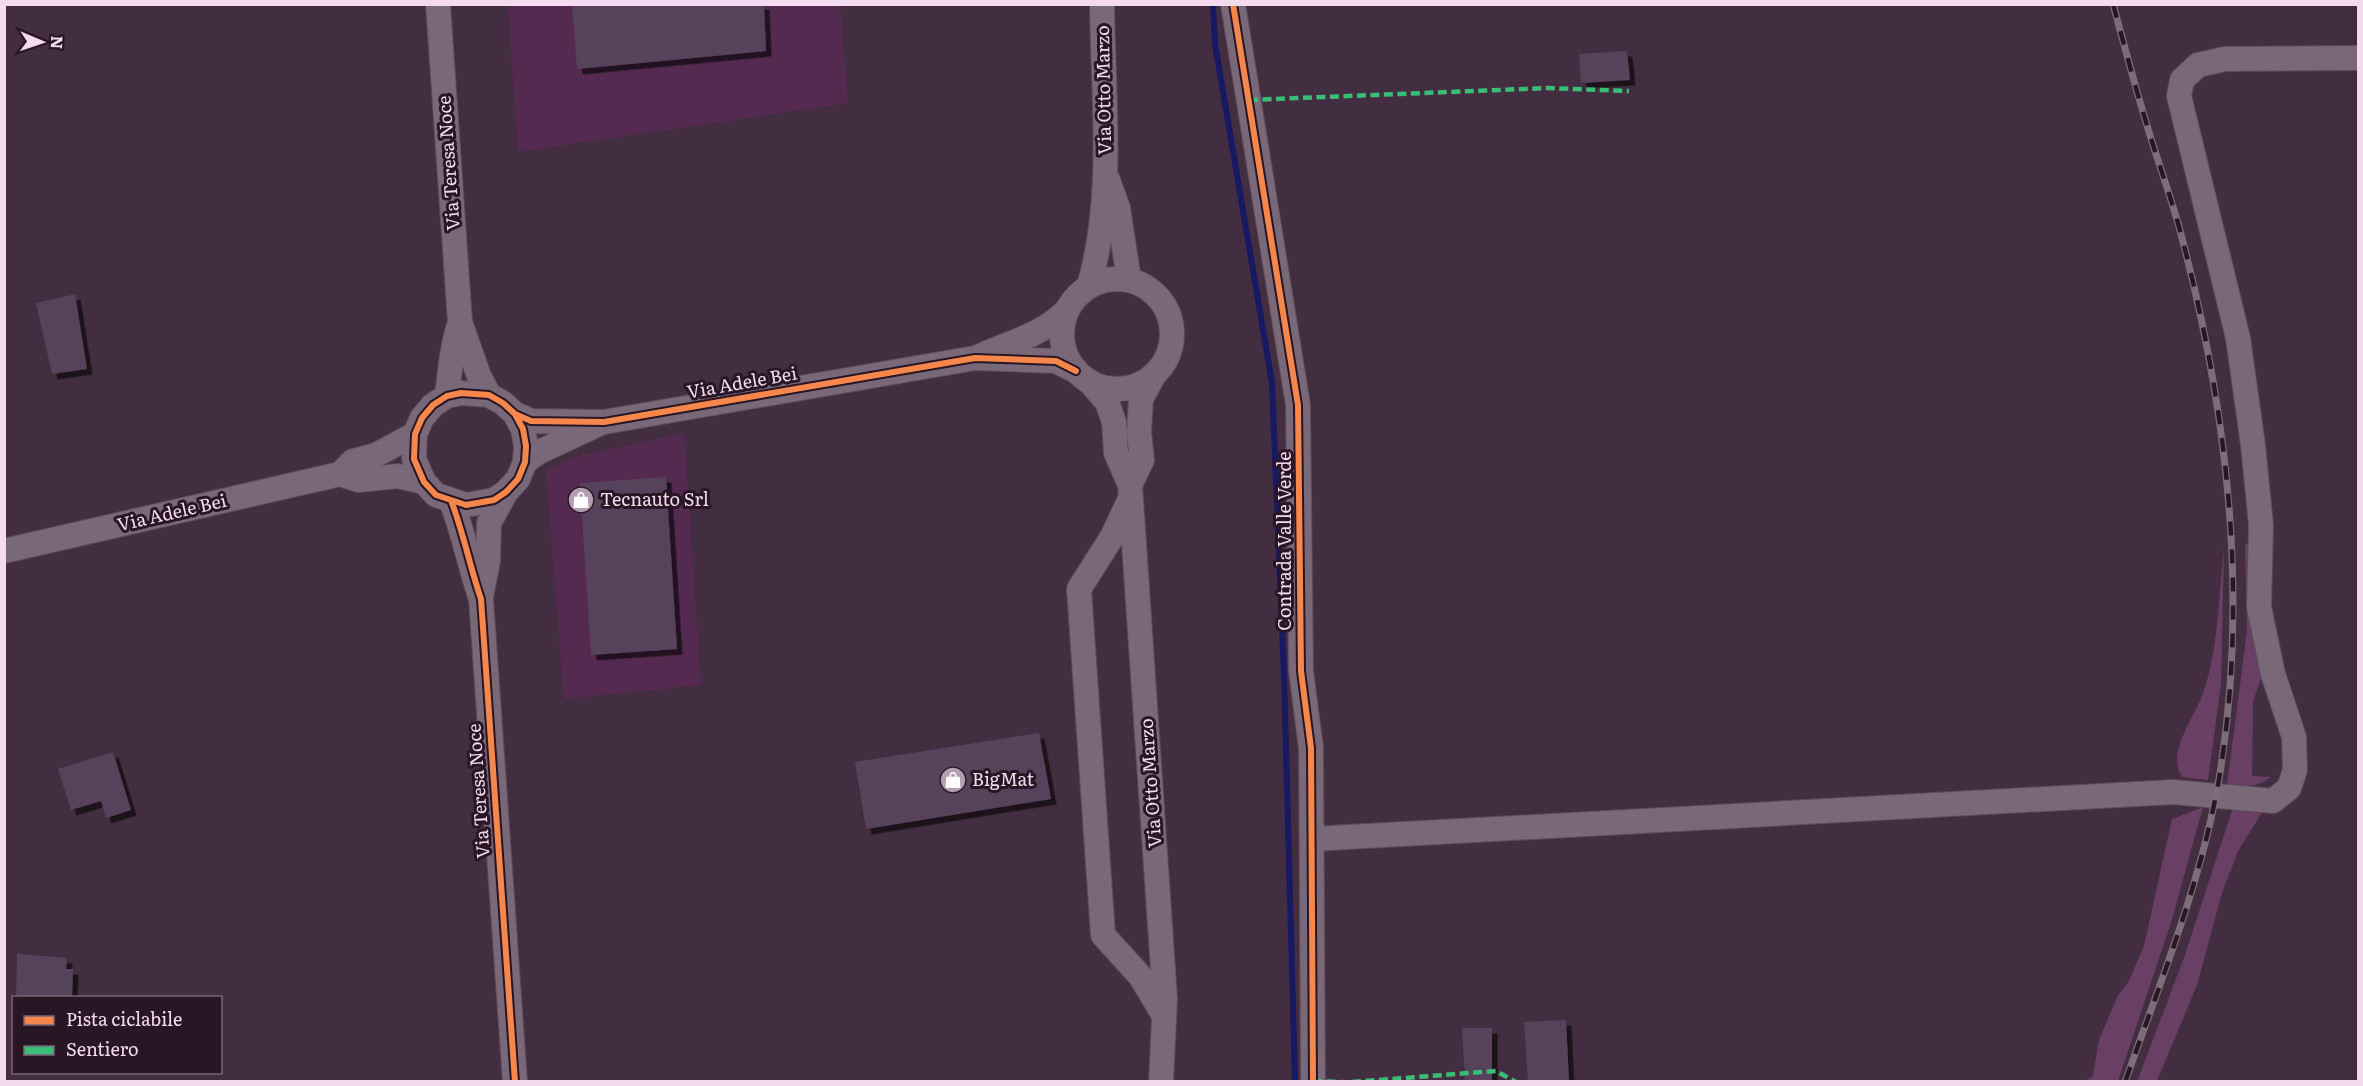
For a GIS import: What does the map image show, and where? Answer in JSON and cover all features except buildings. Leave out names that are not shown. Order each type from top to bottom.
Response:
[{"type":"street","name":"Via Teresa Noce","points":[[438,4],[460,322],[479,376],[489,395]]},
{"type":"street","name":"Via Otto Marzo","points":[[1089,286],[1099,250],[1106,176],[1102,4]]},
{"type":"street","name":"Contrada Valle Verde","points":[[1233,4],[1298,405],[1301,671],[1311,748],[1314,1082]]},
{"type":"street","points":[[1312,839],[2173,792],[2259,802],[2280,798],[2289,788],[2295,770],[2294,737],[2273,674],[2259,607],[2261,525],[2253,445],[2238,338],[2179,96],[2181,80],[2198,65],[2225,59],[2358,58]]},
{"type":"street","name":"Via Otto Marzo","points":[[1106,176],[1118,208],[1129,280]]},
{"type":"street","points":[[1110,279],[1129,280],[1147,287],[1159,298],[1168,312],[1172,329],[1171,345],[1164,363],[1154,375],[1141,384],[1124,389],[1108,389],[1056,361],[975,358],[1055,323],[1076,297],[1089,286],[1110,279]]},
{"type":"street","points":[[1067,310],[1062,340],[1067,358],[1083,377]]},
{"type":"street","name":"Via Teresa Noce","points":[[447,396],[452,365],[451,348],[460,322]]},
{"type":"street","name":"Via Adele Bei","points":[[515,414],[531,421],[603,422],[975,358]]},
{"type":"street","name":"Via Otto Marzo","points":[[1130,491],[1142,460],[1139,432],[1141,399],[1154,375]]},
{"type":"street","name":"Via Otto Marzo","points":[[1083,377],[1107,402],[1114,422],[1116,453],[1130,491],[1165,1018],[1161,1082]]},
{"type":"street","points":[[468,392],[489,395],[503,403],[515,414],[523,429],[526,446],[525,462],[518,479],[506,492],[480,504],[452,502],[436,495],[424,482],[414,459],[415,434],[422,418],[433,405],[447,396],[468,392]]},
{"type":"street","name":"Via Adele Bei","points":[[525,462],[537,453],[603,422]]},
{"type":"street","name":"Via Adele Bei","points":[[340,474],[353,461],[376,455],[415,434]]},
{"type":"street","name":"Via Adele Bei","points":[[4,551],[340,474],[359,480],[398,477],[424,482]]},
{"type":"street","points":[[1130,491],[1112,537],[1079,589],[1079,601],[1103,934],[1141,977],[1165,1018]]},
{"type":"street","name":"Via Teresa Noce","points":[[481,599],[488,561],[489,523],[506,492]]},
{"type":"street","name":"Via Teresa Noce","points":[[452,502],[468,549],[469,563],[481,599],[515,1082]]},
{"type":"shaded area","points":[[508,5],[840,5],[848,103],[518,152]]},
{"type":"shaded area","points":[[684,433],[701,685],[564,699],[546,470],[576,457]]},
{"type":"shaded area","points":[[2245,543],[2254,550],[2256,630],[2261,678],[2253,702],[2252,776],[2271,777],[2255,785],[2240,786],[2227,785],[2247,631]]},
{"type":"shaded area","points":[[2224,549],[2221,685],[2208,780],[2182,777],[2177,758],[2179,747],[2202,696],[2212,661]]},
{"type":"shaded area","points":[[2234,804],[2263,811],[2238,851],[2221,896],[2197,985],[2157,1081],[2137,1082],[2185,955]]},
{"type":"shaded area","points":[[2203,807],[2171,923],[2118,1081],[2085,1081],[2093,1076],[2099,1040],[2118,995],[2128,983],[2144,946],[2172,819]]},
{"type":"waterway","points":[[1213,4],[1215,44],[1272,383],[1284,675],[1295,1082]]},
{"type":"railway","points":[[2113,4],[2178,223],[2195,291],[2221,429],[2233,569],[2233,639],[2228,709],[2219,779],[2211,818],[2191,894],[2125,1082]]},
{"type":"marked path","points":[[1249,100],[1548,88],[1629,91]]},
{"type":"marked path","points":[[1352,1082],[1496,1071],[1516,1082]]},
{"type":"marked path","points":[[1313,1081],[1343,1082]]},
{"type":"cycle path","points":[[1233,4],[1298,405],[1301,671],[1311,748],[1313,1082]]},
{"type":"cycle path","points":[[515,414],[523,429],[526,446],[525,462],[518,479],[506,492],[494,500],[466,505],[436,495],[424,482],[414,459],[415,434],[422,418],[433,405],[447,396],[461,393],[489,395],[503,403],[515,414],[531,421],[604,422],[975,358],[1056,361],[1076,371]]},
{"type":"cycle path","points":[[452,503],[481,599],[515,1082]]},
{"type":"place","name":"Tecnauto Srl","points":[[581,500]]},
{"type":"place","name":"BigMat","points":[[953,780]]}]
